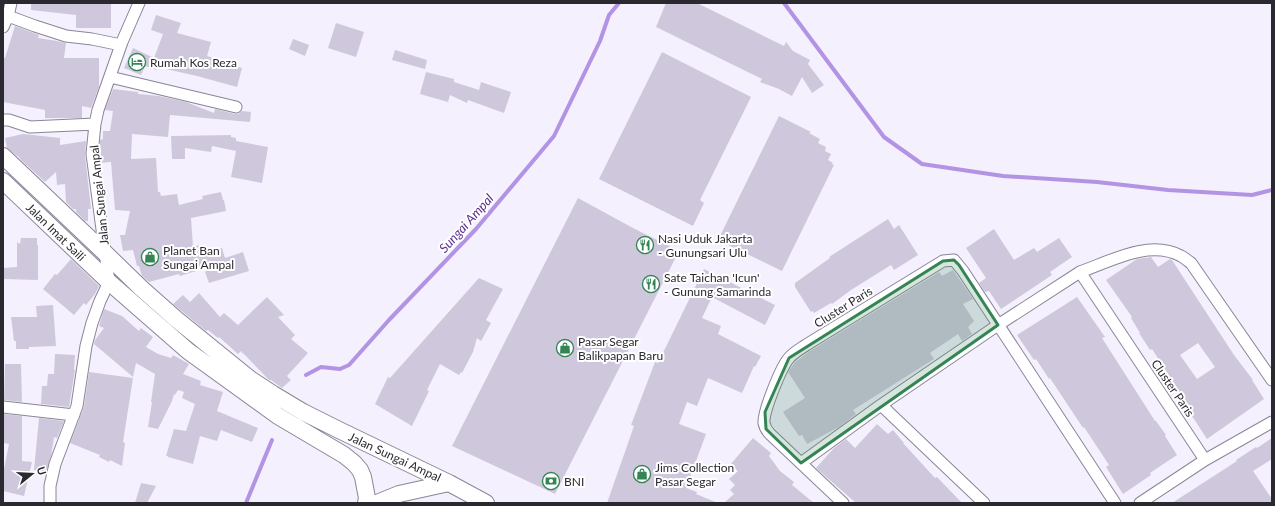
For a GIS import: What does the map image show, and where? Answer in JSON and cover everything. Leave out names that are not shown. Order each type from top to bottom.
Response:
[{"type":"main road","name":"Jalan Imat Saili","points":[[3,156],[104,252]]},
{"type":"main road","name":"Jalan Imat Saili","points":[[3,181],[109,282]]},
{"type":"main road","name":"Jalan Sungai Ampal","points":[[104,252],[241,381],[289,423],[344,455],[354,463],[364,477],[366,496]]},
{"type":"main road","name":"Jalan Sungai Ampal","points":[[109,282],[188,351],[241,381],[273,394],[303,412],[449,483],[486,503]]},
{"type":"main road","points":[[377,503],[399,494],[449,483]]},
{"type":"street","points":[[3,27],[8,16],[11,3]]},
{"type":"street","name":"Jalan Sungai Ampal","points":[[104,252],[92,154],[95,124],[98,110],[121,45],[139,3]]},
{"type":"street","points":[[8,16],[66,36],[92,39],[121,45]]},
{"type":"street","points":[[110,77],[236,107]]},
{"type":"street","points":[[3,120],[9,120],[30,127],[95,124]]},
{"type":"street","points":[[801,463],[880,405],[998,325],[1080,272],[1134,253],[1147,250],[1166,251],[1181,256],[1191,263],[1272,380]]},
{"type":"street","points":[[50,503],[50,486],[55,464],[77,406],[86,346],[92,323],[109,282],[104,252]]},
{"type":"street","name":"Cluster Paris","points":[[843,503],[766,429],[764,423],[765,412],[782,368],[789,358],[798,351],[943,261],[954,260],[963,271],[1115,503]]},
{"type":"street","name":"Cluster Paris","points":[[1080,272],[1205,460]]},
{"type":"street","points":[[880,405],[984,503]]},
{"type":"street","points":[[3,407],[74,415]]},
{"type":"street","points":[[1140,503],[1205,460],[1272,422]]},
{"type":"highlighted area","points":[[954,260],[959,265],[998,325],[801,463],[766,429],[765,412],[789,358],[943,261]]},
{"type":"building","points":[[31,3],[111,3],[111,28],[76,28],[76,15],[31,10]]},
{"type":"building","points":[[666,3],[697,3],[784,46],[786,42],[793,51],[810,60],[808,64],[824,85],[812,93],[802,77],[792,96],[779,89],[760,82],[762,79],[656,27]]},
{"type":"building","points":[[156,15],[181,23],[177,33],[211,42],[207,56],[242,68],[237,87],[157,67],[157,70],[145,66],[141,75],[124,68],[133,48],[154,58],[163,34],[151,30]]},
{"type":"building","points":[[336,23],[364,32],[356,57],[328,48]]},
{"type":"building","points":[[15,26],[39,35],[38,38],[66,43],[64,58],[99,58],[99,87],[91,108],[82,106],[82,118],[45,118],[45,110],[3,102],[3,57],[5,58]]},
{"type":"building","points":[[293,39],[309,45],[305,56],[289,49]]},
{"type":"building","points":[[395,50],[427,60],[425,69],[392,60]]},
{"type":"building","points":[[662,52],[751,97],[700,200],[704,203],[693,226],[599,179]]},
{"type":"building","points":[[426,72],[454,79],[454,82],[479,90],[481,82],[511,92],[504,113],[468,100],[467,103],[450,95],[448,102],[420,94]]},
{"type":"building","points":[[113,89],[138,92],[138,94],[159,96],[186,102],[214,113],[215,109],[235,114],[242,111],[251,112],[250,122],[170,115],[168,137],[132,134],[131,159],[156,158],[158,192],[160,192],[161,196],[177,194],[179,205],[203,199],[202,196],[221,192],[226,211],[191,218],[193,247],[199,245],[202,255],[222,248],[225,258],[243,252],[249,271],[209,283],[205,272],[212,266],[180,276],[179,274],[149,282],[142,276],[139,266],[137,266],[133,250],[123,251],[120,235],[125,235],[130,211],[115,210],[111,162],[100,163],[99,154],[100,140],[103,139],[103,131],[110,131],[113,111],[105,110]]},
{"type":"building","points":[[779,116],[811,132],[809,133],[820,139],[818,143],[826,147],[825,151],[831,154],[828,160],[834,165],[782,271],[718,240]]},
{"type":"building","points":[[23,134],[60,138],[60,145],[86,141],[85,155],[91,209],[88,209],[88,221],[85,221],[76,212],[76,209],[73,209],[66,202],[65,184],[57,185],[56,172],[45,182],[18,156],[7,148],[5,138]]},
{"type":"building","points":[[231,135],[231,137],[236,138],[236,141],[268,147],[262,183],[231,177],[236,151],[212,146],[211,152],[185,148],[185,159],[172,159],[171,136]]},
{"type":"building","name":"Pasar Segar Balikpapan Baru","points":[[578,198],[679,251],[555,494],[452,446]]},
{"type":"building","points":[[888,219],[894,229],[899,225],[918,255],[894,270],[891,265],[851,290],[832,304],[831,303],[814,313],[813,311],[811,312],[795,287],[795,283],[830,258],[829,257]]},
{"type":"building","points":[[994,229],[1014,260],[1034,248],[1037,252],[1059,238],[1072,257],[1050,272],[1052,275],[1001,309],[989,291],[985,292],[979,283],[986,278],[966,248]]},
{"type":"building","points":[[21,238],[37,238],[38,280],[3,279],[3,268],[17,267],[17,242],[20,244]]},
{"type":"building","points":[[1151,257],[1158,267],[1170,259],[1172,260],[1234,355],[1253,380],[1264,399],[1207,439],[1179,396],[1181,394],[1152,349],[1150,350],[1139,333],[1131,318],[1132,317],[1106,280],[1137,259]],"holes":[[[1198,343],[1215,367],[1197,379],[1180,355]]]},
{"type":"building","points":[[71,259],[99,286],[95,294],[86,305],[84,303],[74,315],[43,289],[55,274],[57,275]]},
{"type":"building","points":[[704,269],[775,305],[765,325],[712,297],[702,318],[721,326],[718,334],[761,356],[755,367],[754,366],[742,393],[708,378],[697,406],[687,402],[679,424],[706,434],[686,488],[718,503],[607,503],[634,426],[631,425],[655,362],[658,363]]},
{"type":"building","points":[[953,270],[973,299],[963,304],[974,321],[968,327],[972,334],[962,341],[958,334],[930,353],[934,359],[853,410],[856,414],[839,427],[807,444],[802,435],[799,436],[783,412],[805,398],[788,372],[795,362],[810,351],[939,272],[942,276]]},
{"type":"building","points":[[479,278],[503,289],[486,320],[491,323],[481,341],[477,338],[473,352],[462,373],[461,372],[459,375],[440,364],[412,426],[375,404],[388,377],[390,378]]},
{"type":"building","points":[[199,293],[220,317],[224,313],[238,325],[267,297],[284,315],[278,317],[295,335],[291,339],[308,353],[287,376],[291,380],[282,388],[269,380],[241,351],[238,354],[219,337],[218,338],[208,330],[206,331],[173,304],[183,295],[190,302]]},
{"type":"building","points":[[1077,297],[1105,337],[1102,338],[1155,421],[1166,435],[1165,436],[1177,455],[1150,473],[1151,475],[1123,494],[1106,467],[1109,465],[1084,427],[1083,428],[1050,378],[1049,379],[1036,359],[1034,360],[1017,335]]},
{"type":"building","points":[[53,305],[56,346],[16,349],[16,341],[14,341],[11,317],[37,317],[36,306]]},
{"type":"building","points":[[104,309],[122,316],[139,331],[141,328],[153,337],[146,347],[158,354],[171,358],[173,355],[189,364],[183,374],[201,381],[200,385],[223,392],[217,411],[258,428],[252,442],[221,430],[217,441],[200,436],[193,464],[166,456],[174,429],[186,431],[195,404],[182,398],[184,392],[178,390],[175,395],[174,394],[158,429],[148,427],[155,374],[136,363],[133,377],[94,344],[95,340],[104,328],[99,326]]},
{"type":"building","points":[[55,354],[75,355],[75,370],[69,407],[41,404],[42,386],[47,386],[48,374],[54,374]]},
{"type":"building","points":[[5,364],[21,364],[22,402],[4,400]]},
{"type":"building","points":[[89,372],[133,378],[123,442],[125,443],[122,466],[110,460],[109,462],[99,457],[100,455],[70,443],[84,407]]},
{"type":"building","points":[[3,414],[22,416],[22,461],[32,462],[24,496],[3,491],[3,474],[9,444],[3,443]]},
{"type":"building","points":[[39,418],[64,421],[57,438],[54,437],[51,456],[46,472],[34,470]]},
{"type":"building","points":[[877,424],[888,434],[893,430],[935,478],[937,477],[962,503],[856,503],[816,468],[834,448],[846,439],[855,448]]},
{"type":"building","points":[[753,438],[771,453],[769,456],[780,471],[794,482],[792,485],[814,503],[724,503],[734,494],[730,490],[735,485],[729,479],[738,471],[730,465]]},
{"type":"building","points":[[1272,438],[1272,459],[1253,471],[1272,499],[1272,503],[1172,503],[1256,447],[1257,448]]},
{"type":"building","points":[[141,483],[156,486],[147,503],[135,503]]},
{"type":"waterway","name":"Sungai Ampal","points":[[306,375],[321,367],[340,369],[349,365],[389,320],[476,229],[554,136],[600,41],[609,15],[619,3]]},
{"type":"waterway","points":[[784,3],[884,137],[922,164],[1003,176],[1097,182],[1168,190],[1252,195],[1272,190]]},
{"type":"waterway","name":"Sungai Ampal","points":[[246,503],[272,440]]},
{"type":"place","name":"Rumah Kos Reza","points":[[137,62]]},
{"type":"place","name":"Nasi Uduk Jakarta - Gunungsari Ulu","points":[[645,245]]},
{"type":"place","name":"Planet Ban Sungai Ampal","points":[[150,257]]},
{"type":"place","name":"Sate Taichan 'Icun' - Gunung Samarinda","points":[[651,284]]},
{"type":"place","name":"Pasar Segar Balikpapan Baru","points":[[565,348]]},
{"type":"place","name":"Jims Collection Pasar Segar","points":[[642,474]]},
{"type":"place","name":"BNI","points":[[551,481]]}]
